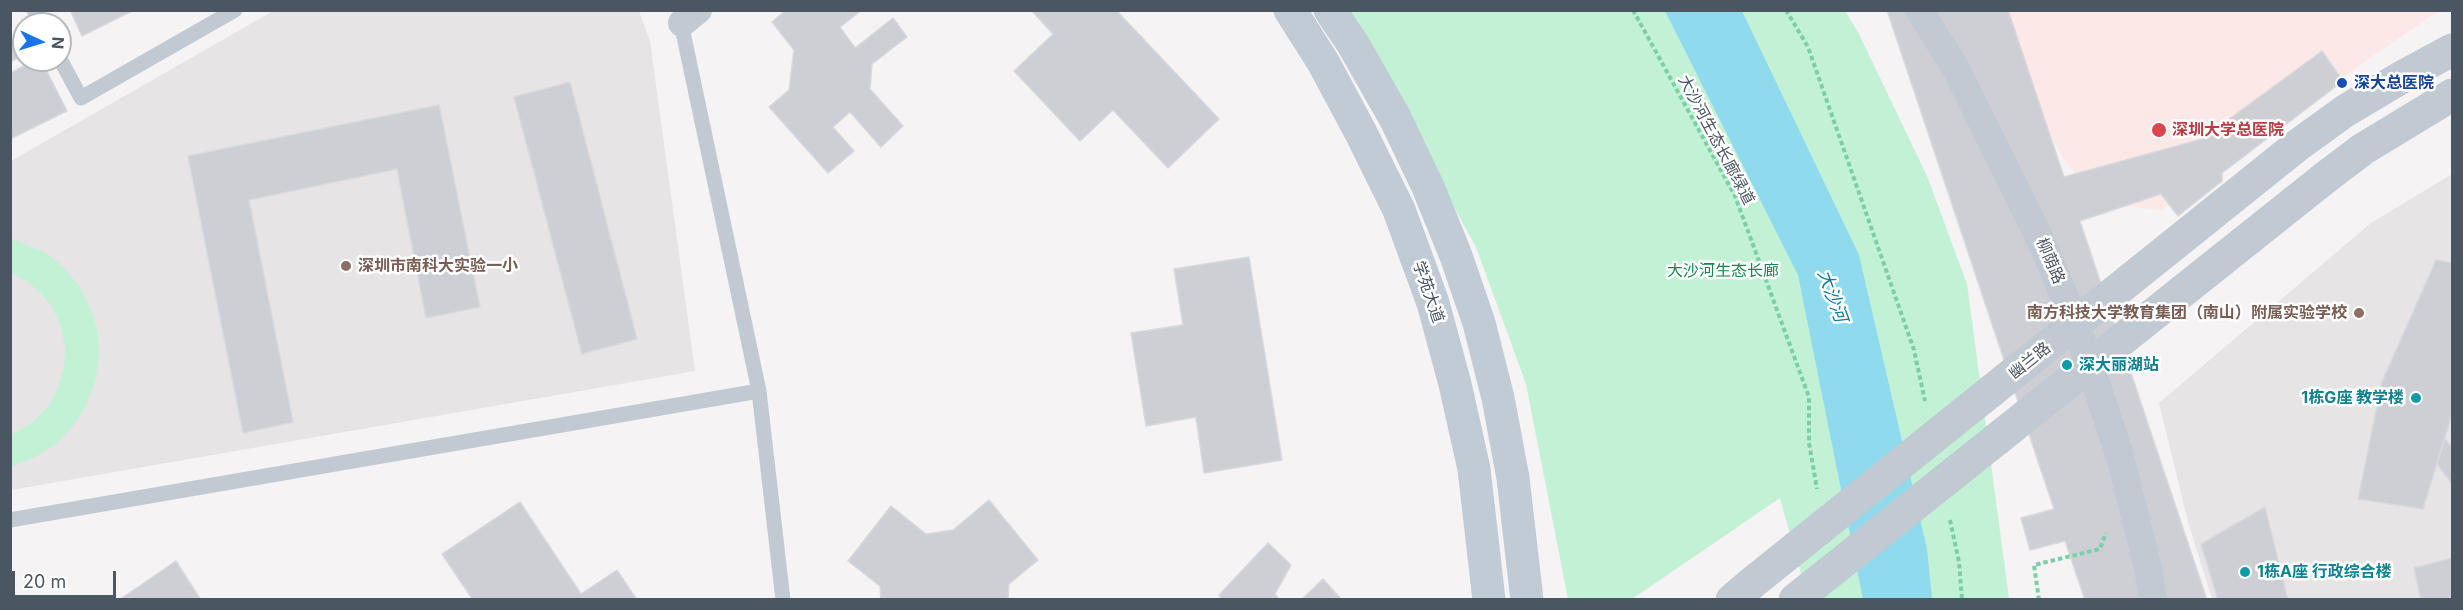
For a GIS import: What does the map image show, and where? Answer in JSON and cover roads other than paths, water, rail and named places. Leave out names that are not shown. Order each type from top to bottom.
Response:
[{"type":"main road","name":"学苑大道","points":[[1290,10],[1323,62],[1399,210],[1433,303],[1455,384],[1474,469],[1489,600]]},
{"type":"main road","points":[[1330,10],[1353,44],[1395,117],[1428,187],[1456,256],[1479,323],[1498,398],[1511,466],[1527,600]]},
{"type":"street","name":"柳荫路","points":[[1919,10],[1955,67],[2042,241],[2076,324],[2119,453],[2148,568],[2153,600]]},
{"type":"street","name":"幽兰路","points":[[1742,591],[2298,145],[2355,106],[2452,50]]},
{"type":"street","points":[[1795,600],[2345,163],[2409,120],[2452,95]]},
{"type":"lane","points":[[67,72],[81,98],[235,10]]},
{"type":"lane","points":[[686,15],[759,391],[783,600]]},
{"type":"lane","points":[[10,520],[759,391]]},
{"type":"water","name":"大沙河","points":[[1665,11],[1742,11],[1859,255],[1927,549],[1932,599],[1863,599],[1798,275]]},
{"type":"place","name":"深大总医院","points":[[2342,83]]},
{"type":"place","name":"深圳大学总医院","points":[[2159,130]]},
{"type":"place","name":"深圳市南科大实验一小","points":[[346,266]]},
{"type":"place","name":"南方科技大学教育集团（南山）附属实验学校","points":[[2359,313]]},
{"type":"place","name":"深大丽湖站","points":[[2067,365]]},
{"type":"place","name":"1栋G座 教学楼","points":[[2416,398]]},
{"type":"place","name":"1栋A座 行政综合楼","points":[[2245,572]]},
{"type":"park label","name":"大沙河生态长廊","points":[[1723,271]]}]
